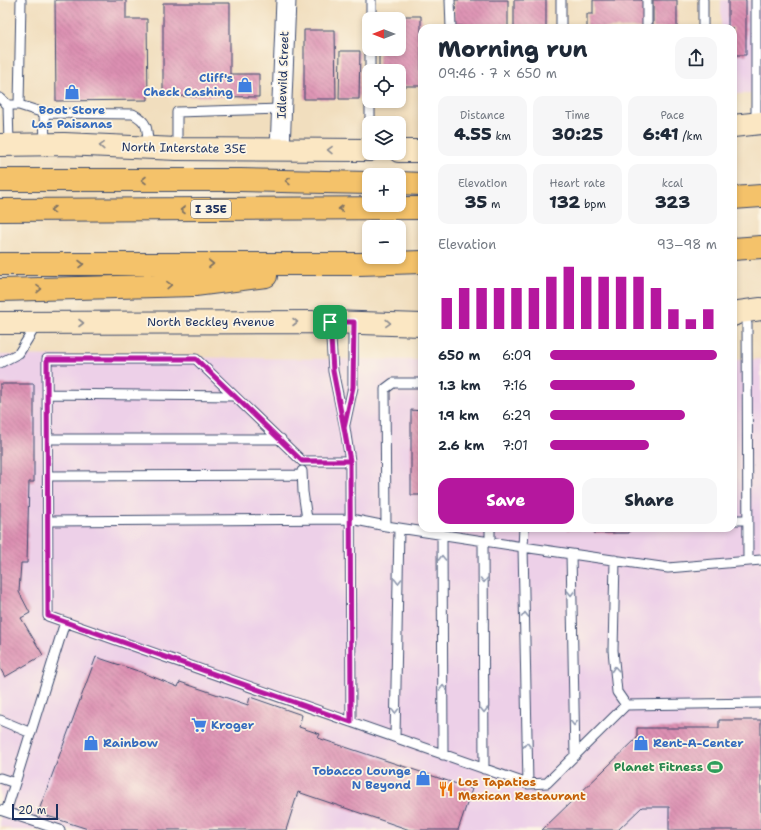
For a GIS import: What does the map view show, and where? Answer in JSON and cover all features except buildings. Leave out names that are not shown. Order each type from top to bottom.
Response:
[{"type":"highway","points":[[0,180],[232,180],[362,183]]},
{"type":"highway","points":[[406,183],[418,184]]},
{"type":"highway","points":[[737,198],[761,196]]},
{"type":"highway","name":"I 35E","points":[[0,210],[418,208]]},
{"type":"highway","points":[[737,249],[761,247]]},
{"type":"highway","points":[[0,264],[359,264],[418,262]]},
{"type":"highway","points":[[0,290],[195,285],[359,264]]},
{"type":"main road","points":[[737,126],[759,123]]},
{"type":"main road","name":"North Interstate 35E","points":[[4,145],[64,144],[177,149],[362,150]]},
{"type":"main road","points":[[406,151],[418,151]]},
{"type":"main road","name":"North Beckley Avenue","points":[[0,323],[354,322],[418,325]]},
{"type":"street","name":"Idlewild Street","points":[[280,149],[286,0]]},
{"type":"lane","points":[[19,105],[21,0]]},
{"type":"lane","points":[[370,12],[371,0]]},
{"type":"lane","points":[[450,0],[450,24]]},
{"type":"lane","points":[[561,0],[561,24]]},
{"type":"lane","points":[[647,0],[647,24]]},
{"type":"lane","points":[[703,0],[703,24]]},
{"type":"lane","points":[[756,0],[759,123]]},
{"type":"lane","points":[[0,98],[8,105],[19,105],[44,113],[133,114],[144,122],[147,127],[148,148]]},
{"type":"lane","points":[[4,145],[8,105]]},
{"type":"lane","points":[[177,149],[177,112],[281,109]]},
{"type":"lane","points":[[44,113],[45,144]]},
{"type":"lane","points":[[747,319],[748,561]]},
{"type":"lane","points":[[330,322],[333,371],[350,461],[351,722]]},
{"type":"lane","points":[[344,428],[353,387],[354,322]]},
{"type":"lane","points":[[0,363],[19,353],[38,323]]},
{"type":"lane","points":[[307,519],[303,492],[302,461],[281,439],[196,359],[47,359],[48,616],[528,784],[547,783],[626,705],[761,703]]},
{"type":"lane","points":[[386,526],[385,389],[393,383],[418,384]]},
{"type":"lane","points":[[47,394],[234,396]]},
{"type":"lane","points":[[48,439],[281,439]]},
{"type":"lane","points":[[302,461],[350,461]]},
{"type":"lane","points":[[48,476],[302,475]]},
{"type":"lane","points":[[48,521],[351,519],[418,531]]},
{"type":"lane","points":[[737,520],[748,520]]},
{"type":"lane","points":[[395,738],[399,528]]},
{"type":"lane","points":[[428,532],[668,568],[761,560]]},
{"type":"lane","points":[[484,769],[487,542],[489,532]]},
{"type":"lane","points":[[524,532],[528,784]]},
{"type":"lane","points":[[442,534],[443,754]]},
{"type":"lane","points":[[571,554],[575,756]]},
{"type":"lane","points":[[615,560],[613,650],[617,692],[626,705]]},
{"type":"lane","points":[[60,830],[3,811],[15,783],[65,622]]},
{"type":"lane","points":[[0,720],[31,733]]},
{"type":"lane","points":[[0,778],[15,783]]},
{"type":"shaded area","points":[[721,0],[761,0],[761,94],[737,94],[737,24],[721,24]]},
{"type":"shaded area","points":[[0,355],[418,360],[418,532],[737,532],[737,360],[761,359],[761,830],[12,830],[0,826]]},
{"type":"place","name":"Cliff's Check Cashing","points":[[245,85]]},
{"type":"place","name":"Boot Store Las Paisanas","points":[[72,92]]},
{"type":"place","name":"Kroger","points":[[199,725]]},
{"type":"place","name":"Rainbow","points":[[91,743]]},
{"type":"place","name":"Rent-A-Center","points":[[641,743]]},
{"type":"place","name":"Planet Fitness","points":[[715,767]]},
{"type":"place","name":"Tobacco Lounge N Beyond","points":[[423,778]]},
{"type":"place","name":"Los Tapatios Mexican Restaurant","points":[[446,789]]},
{"type":"route","points":[[330,322],[333,371],[350,461],[302,461],[281,439],[196,359],[47,359],[48,616],[351,722],[350,461],[344,428],[353,387],[354,322],[330,322]]}]
